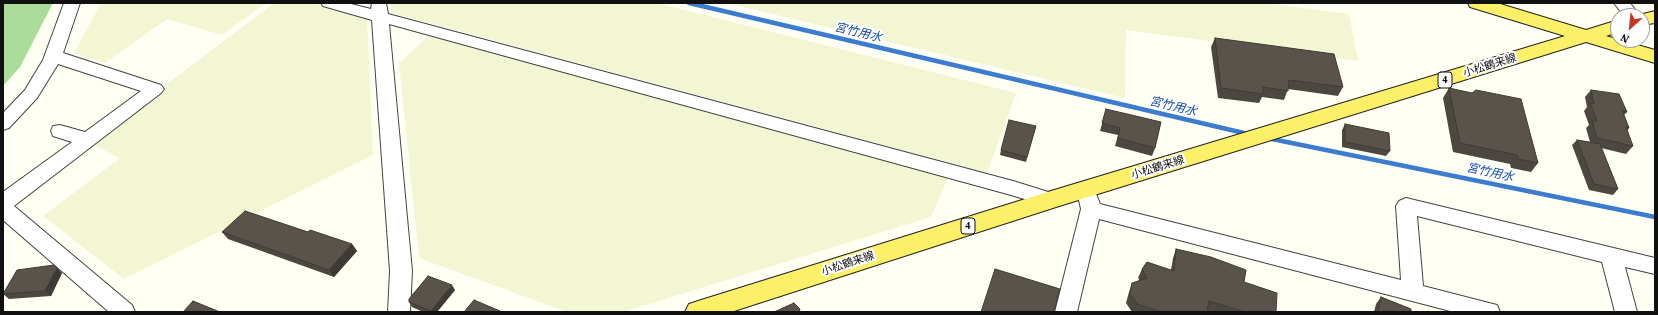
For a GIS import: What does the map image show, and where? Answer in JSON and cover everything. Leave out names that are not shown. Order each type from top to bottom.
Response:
[{"type":"main road","points":[[1477,3],[1655,57]]},
{"type":"main road","name":"小松鶴来線","points":[[698,312],[1051,200],[1088,199],[1178,162],[1239,142],[1610,29]]},
{"type":"street","points":[[3,124],[31,94],[53,56],[72,3]]},
{"type":"street","points":[[329,3],[379,9],[997,183],[1051,200]]},
{"type":"street","points":[[379,9],[401,271],[399,312]]},
{"type":"street","points":[[3,203],[155,89],[53,56]]},
{"type":"street","points":[[60,131],[88,140]]},
{"type":"street","points":[[1066,312],[1088,199],[1413,292],[1489,312]]},
{"type":"street","points":[[1413,292],[1406,206],[1655,266]]},
{"type":"street","points":[[3,208],[124,312]]},
{"type":"street","points":[[1611,255],[1626,312]]},
{"type":"green space","points":[[3,3],[53,3],[20,67],[3,86]]},
{"type":"green space","points":[[101,3],[266,3],[222,35],[167,19],[105,63],[74,53]]},
{"type":"green space","points":[[274,3],[314,3],[367,19],[373,155],[124,279],[43,216],[120,158],[89,143]]},
{"type":"green space","points":[[391,3],[657,3],[1016,93],[987,173],[392,13]]},
{"type":"green space","points":[[726,3],[1266,3],[1349,14],[1358,61],[1126,30],[1125,98]]},
{"type":"green space","points":[[429,36],[949,175],[931,217],[623,312],[567,312],[419,258],[399,63]]},
{"type":"building","points":[[1215,38],[1334,54],[1343,87],[1289,80],[1288,91],[1263,87],[1263,94],[1221,88]]},
{"type":"building","points":[[1449,88],[1472,93],[1476,90],[1521,99],[1538,163],[1518,159],[1517,155],[1460,143]]},
{"type":"building","points":[[1591,90],[1619,94],[1627,112],[1622,110],[1629,128],[1626,127],[1633,146],[1597,138],[1592,121],[1597,121],[1590,103],[1594,104]]},
{"type":"building","points":[[1106,109],[1161,122],[1155,148],[1118,138],[1120,128],[1102,123]]},
{"type":"building","points":[[1009,120],[1036,126],[1027,157],[1001,150]]},
{"type":"building","points":[[1345,124],[1389,133],[1390,151],[1345,142]]},
{"type":"building","points":[[1577,140],[1600,144],[1618,189],[1594,184]]},
{"type":"building","points":[[245,211],[308,232],[310,230],[352,244],[329,270],[222,232]]},
{"type":"building","points":[[1176,249],[1211,257],[1246,270],[1244,282],[1277,293],[1276,312],[1245,312],[1209,301],[1207,312],[1162,312],[1137,304],[1130,294],[1132,283],[1147,278],[1142,269],[1147,262],[1174,271]]},
{"type":"building","points":[[54,265],[57,268],[45,291],[3,294],[17,270]]},
{"type":"building","points":[[995,269],[1060,289],[1054,312],[981,312]]},
{"type":"building","points":[[428,276],[452,285],[431,311],[409,302],[409,299]]},
{"type":"building","points":[[1381,297],[1411,309],[1411,312],[1378,312]]},
{"type":"building","points":[[474,300],[500,311],[464,312]]},
{"type":"building","points":[[193,301],[220,312],[183,312]]},
{"type":"building","points":[[794,303],[800,309],[799,312],[774,312]]},
{"type":"waterway","name":"宮竹用水","points":[[689,3],[1248,134]]},
{"type":"waterway","name":"宮竹用水","points":[[1267,138],[1655,217]]}]
